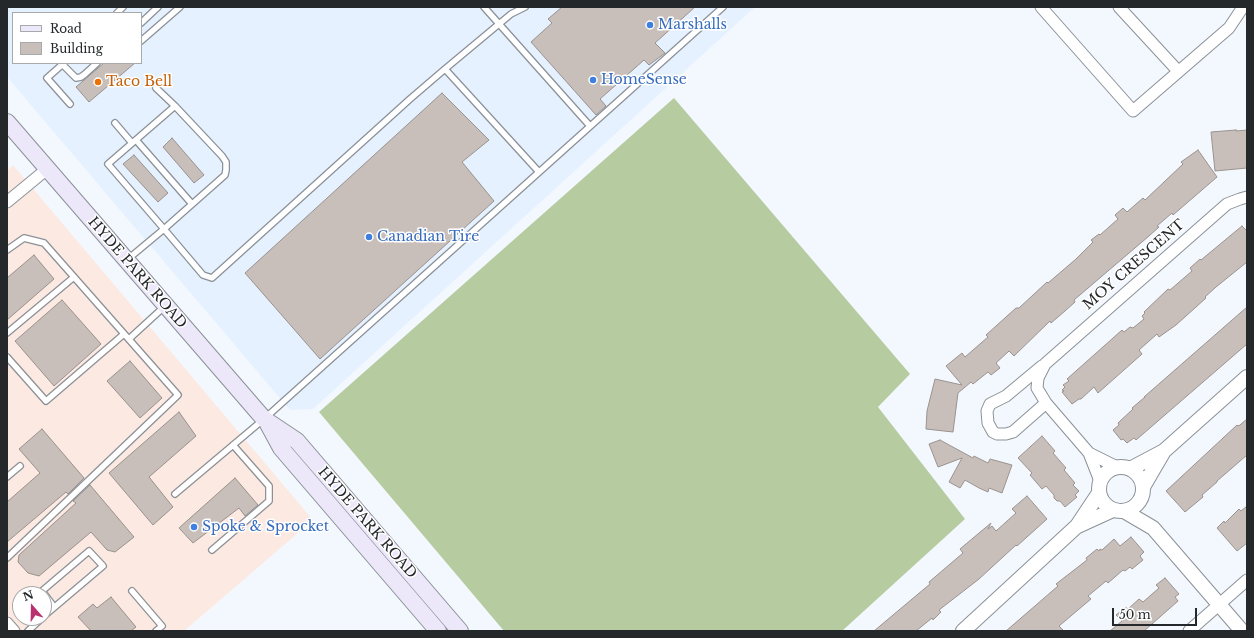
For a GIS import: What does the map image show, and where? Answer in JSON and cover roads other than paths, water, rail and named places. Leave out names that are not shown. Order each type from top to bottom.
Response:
[{"type":"main road","name":"HYDE PARK ROAD","points":[[7,122],[266,421],[281,448],[438,631]]},
{"type":"main road","name":"HYDE PARK ROAD","points":[[266,421],[297,441],[460,631]]},
{"type":"street","points":[[1041,7],[1133,111],[1229,28],[1243,7]]},
{"type":"street","points":[[1119,7],[1178,71]]},
{"type":"street","points":[[7,202],[47,169]]},
{"type":"street","name":"MOY CRESCENT","points":[[1046,403],[1012,432],[997,434],[993,432],[988,423],[987,411],[990,404],[1006,396],[1045,364],[1227,204],[1240,198],[1247,198]]},
{"type":"street","name":"MOY CRESCENT","points":[[1045,364],[1038,378],[1038,388],[1046,403],[1089,453],[1099,487]]},
{"type":"street","points":[[963,631],[1077,526],[1099,487],[1104,474],[1110,470],[1123,468],[1164,451],[1247,377]]},
{"type":"street","points":[[1077,526],[1119,510],[1131,509],[1137,504],[1164,451]]},
{"type":"street","name":"MOY CRESCENT","points":[[1089,453],[1123,468]]},
{"type":"street","points":[[1123,468],[1139,476],[1142,492],[1153,528]]},
{"type":"street","points":[[1099,487],[1102,501],[1107,506],[1119,510],[1153,528],[1242,631]]},
{"type":"street","points":[[1189,631],[1247,580]]},
{"type":"street","points":[[7,623],[14,631]]},
{"type":"lane","points":[[142,22],[158,7]]},
{"type":"lane","points":[[484,7],[590,126]]},
{"type":"lane","points":[[175,106],[108,164],[203,275],[212,278],[410,98],[511,14],[525,7]]},
{"type":"lane","points":[[175,494],[233,445],[266,421],[539,172],[723,7]]},
{"type":"lane","points":[[142,40],[176,8]]},
{"type":"lane","points":[[70,104],[47,78],[63,64],[76,78],[81,77],[96,64]]},
{"type":"lane","points":[[445,69],[539,172]]},
{"type":"lane","points":[[127,261],[225,176],[226,162],[222,156],[156,88]]},
{"type":"lane","points":[[115,123],[192,204]]},
{"type":"lane","points":[[7,250],[24,238],[44,243],[178,395],[7,558]]},
{"type":"lane","points":[[7,333],[74,277]]},
{"type":"lane","points":[[129,339],[166,306]]},
{"type":"lane","points":[[7,357],[46,401],[124,334]]},
{"type":"lane","points":[[212,550],[269,501],[269,486],[233,445]]},
{"type":"lane","points":[[7,477],[20,466]]},
{"type":"lane","points":[[89,551],[104,566],[54,607],[42,591],[89,551]]},
{"type":"lane","points":[[132,591],[162,626],[156,631]]},
{"type":"place","name":"Marshalls","points":[[650,25]]},
{"type":"place","name":"HomeSense","points":[[593,80]]},
{"type":"place","name":"Taco Bell","points":[[98,82]]},
{"type":"place","name":"Canadian Tire","points":[[369,237]]},
{"type":"place","name":"Spoke & Sprocket","points":[[194,527]]}]
